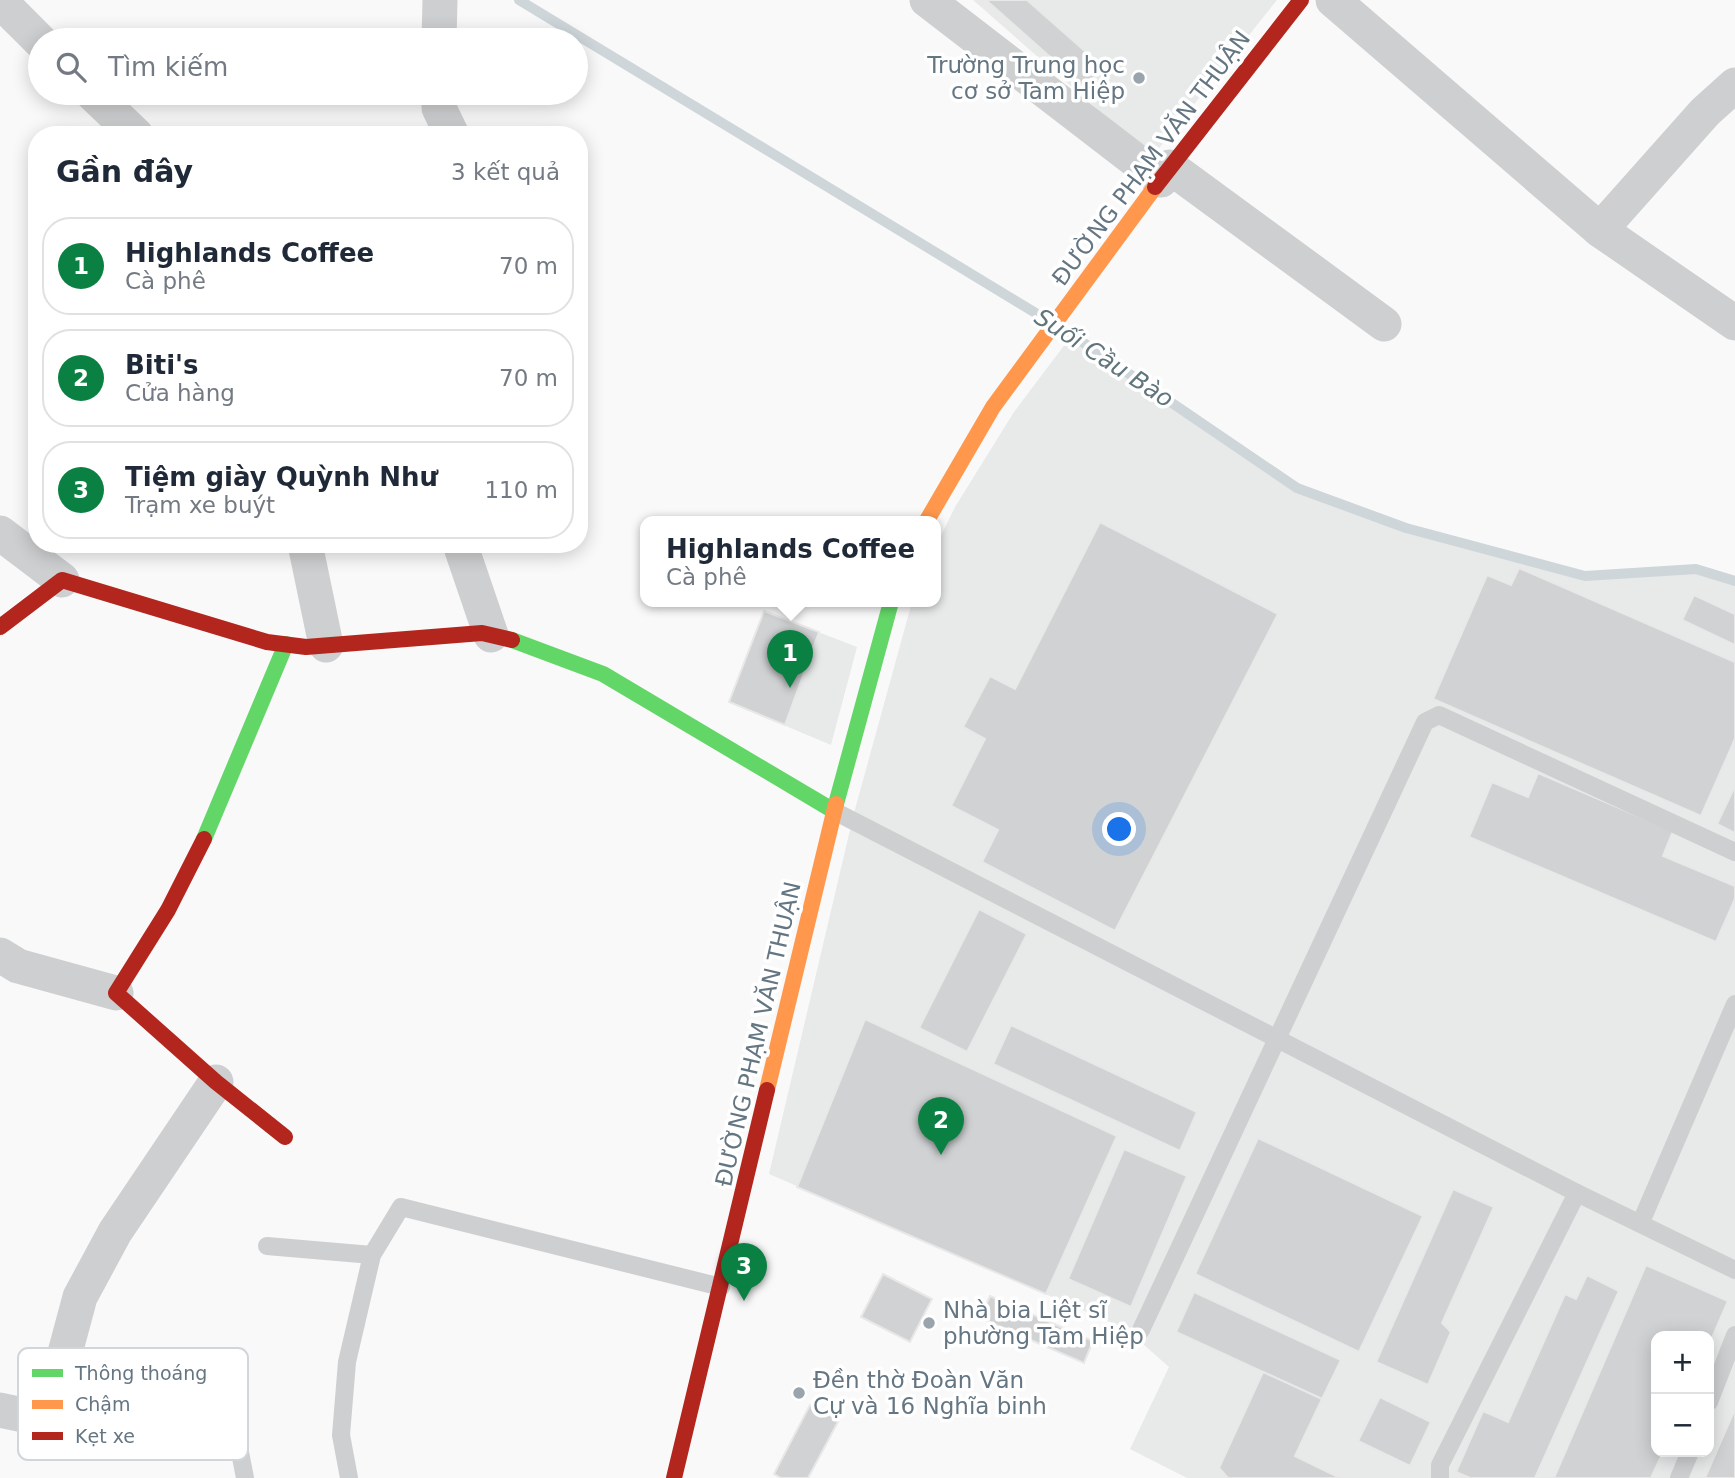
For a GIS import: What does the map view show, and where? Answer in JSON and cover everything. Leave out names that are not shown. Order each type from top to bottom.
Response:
[{"type":"street","points":[[439,28],[440,0]]},
{"type":"street","points":[[927,0],[1165,174],[1384,324]]},
{"type":"street","name":"ĐƯỜNG PHẠM VĂN THUẬN","points":[[929,516],[993,407],[1165,174],[1301,0]]},
{"type":"street","points":[[1334,0],[1600,230],[1735,323]]},
{"type":"street","points":[[0,1],[28,29]]},
{"type":"street","points":[[1600,230],[1705,112],[1735,85]]},
{"type":"street","points":[[105,105],[127,126]]},
{"type":"street","points":[[439,105],[448,126]]},
{"type":"street","points":[[0,533],[62,580],[254,638],[286,644],[326,645],[391,638],[491,635],[531,645],[603,674],[834,811]]},
{"type":"street","points":[[307,553],[326,645]]},
{"type":"street","points":[[463,553],[491,635]]},
{"type":"street","points":[[0,627],[62,580]]},
{"type":"street","name":"ĐƯỜNG PHẠM VĂN THUẬN","points":[[674,1478],[834,811],[890,607]]},
{"type":"street","points":[[116,993],[159,928],[201,851],[286,644]]},
{"type":"street","points":[[0,955],[18,966],[116,993],[216,1082],[285,1137]]},
{"type":"street","points":[[66,1348],[80,1297],[122,1220],[216,1082]]},
{"type":"street","points":[[0,1410],[18,1414]]},
{"type":"lane","points":[[1141,1330],[1425,722],[1439,715],[1735,852]]},
{"type":"lane","points":[[834,811],[1577,1193],[1735,1269]]},
{"type":"lane","points":[[1641,1222],[1735,1004]]},
{"type":"lane","points":[[1440,1478],[1440,1465],[1577,1193]]},
{"type":"lane","points":[[349,1478],[341,1435],[347,1362],[372,1255],[401,1207],[721,1287]]},
{"type":"lane","points":[[267,1247],[372,1255]]},
{"type":"lane","points":[[1712,1394],[1735,1335]]},
{"type":"lane","points":[[1679,1478],[1688,1457]]},
{"type":"lane","points":[[241,1460],[245,1478]]},
{"type":"shaded area","name":"Trường Trung học cơ sở Tam Hiệp","points":[[973,0],[1277,0],[1152,157]]},
{"type":"shaded area","points":[[1072,335],[1297,488],[1406,528],[1585,576],[1696,569],[1735,581],[1735,1478],[1187,1478],[1130,1449],[1169,1367],[1126,1329],[769,1174],[854,813],[911,607],[941,607],[941,536],[955,507],[1014,412]]},
{"type":"shaded area","points":[[764,611],[857,647],[831,745],[729,702]]},
{"type":"building","points":[[986,0],[1027,0],[1103,67],[1085,88]]},
{"type":"building","points":[[1100,522],[1278,614],[1115,931],[982,862],[998,830],[951,806],[985,739],[963,727],[990,676],[1015,689]]},
{"type":"building","points":[[1519,568],[1735,662],[1735,739],[1701,816],[1433,699],[1487,575],[1511,585]]},
{"type":"building","points":[[1694,595],[1735,614],[1735,645],[1682,620]]},
{"type":"building","points":[[764,611],[819,632],[785,725],[729,702]]},
{"type":"building","points":[[1538,773],[1673,831],[1663,856],[1735,886],[1735,899],[1716,942],[1469,837],[1492,782],[1528,797]]},
{"type":"building","points":[[1735,786],[1735,833],[1717,824]]},
{"type":"building","points":[[979,909],[1027,934],[967,1052],[919,1028]]},
{"type":"building","points":[[865,1019],[1117,1136],[1046,1294],[797,1187]]},
{"type":"building","points":[[1011,1025],[1197,1112],[1180,1151],[993,1064]]},
{"type":"building","points":[[1258,1138],[1423,1216],[1359,1352],[1195,1274]]},
{"type":"building","points":[[1124,1149],[1187,1176],[1131,1307],[1068,1279]]},
{"type":"building","points":[[1453,1189],[1494,1207],[1442,1323],[1451,1332],[1428,1385],[1376,1362]]},
{"type":"building","points":[[1646,1265],[1728,1301],[1714,1333],[1714,1331],[1651,1331],[1651,1457],[1661,1457],[1651,1478],[1554,1478]]},
{"type":"building","points":[[883,1274],[932,1299],[910,1342],[861,1317]]},
{"type":"building","points":[[1587,1275],[1619,1291],[1535,1478],[1470,1478],[1456,1472],[1483,1411],[1508,1422],[1565,1294],[1576,1299]]},
{"type":"building","points":[[1194,1292],[1341,1360],[1322,1399],[1176,1332]]},
{"type":"building","points":[[990,1296],[1093,1341],[1084,1363],[980,1318]]},
{"type":"building","points":[[1263,1372],[1322,1399],[1295,1456],[1340,1478],[1228,1478],[1219,1468]]},
{"type":"building","points":[[1380,1397],[1431,1422],[1410,1466],[1358,1441]]},
{"type":"building","points":[[810,1405],[839,1420],[808,1478],[781,1478],[774,1474]]},
{"type":"building","points":[[1735,1409],[1735,1478],[1705,1478]]},
{"type":"waterway","name":"Suối Cầu Bào","points":[[519,0],[565,28]]},
{"type":"waterway","name":"Suối Cầu Bào","points":[[588,42],[1072,335],[1297,488],[1406,528],[1585,576],[1696,569],[1735,581]]},
{"type":"traffic: fast","points":[[836,804],[890,607]]},
{"type":"traffic: fast","points":[[512,640],[603,674],[834,811]]},
{"type":"traffic: fast","points":[[204,839],[286,644]]},
{"type":"traffic: slow","points":[[929,516],[993,407],[1155,187]]},
{"type":"traffic: slow","points":[[767,1090],[836,804]]},
{"type":"traffic: jam","points":[[1155,187],[1301,0]]},
{"type":"traffic: jam","points":[[0,627],[62,580],[267,642],[306,647],[482,633],[512,640]]},
{"type":"traffic: jam","points":[[204,839],[168,910],[116,993],[216,1082],[285,1137]]},
{"type":"traffic: jam","points":[[674,1478],[767,1090]]},
{"type":"place","name":"Trường Trung học cơ sở Tam Hiệp","points":[[1139,78]]},
{"type":"place","name":"Highlands Coffee","points":[[790,688]]},
{"type":"place","name":"Biti's","points":[[941,1155]]},
{"type":"place","name":"Tiệm giày Quỳnh Như","points":[[744,1301]]},
{"type":"place","name":"Nhà bia Liệt sĩ phường Tam Hiệp","points":[[929,1323]]},
{"type":"place","name":"Đền thờ Đoàn Văn Cự và 16 Nghĩa binh","points":[[799,1393]]}]
